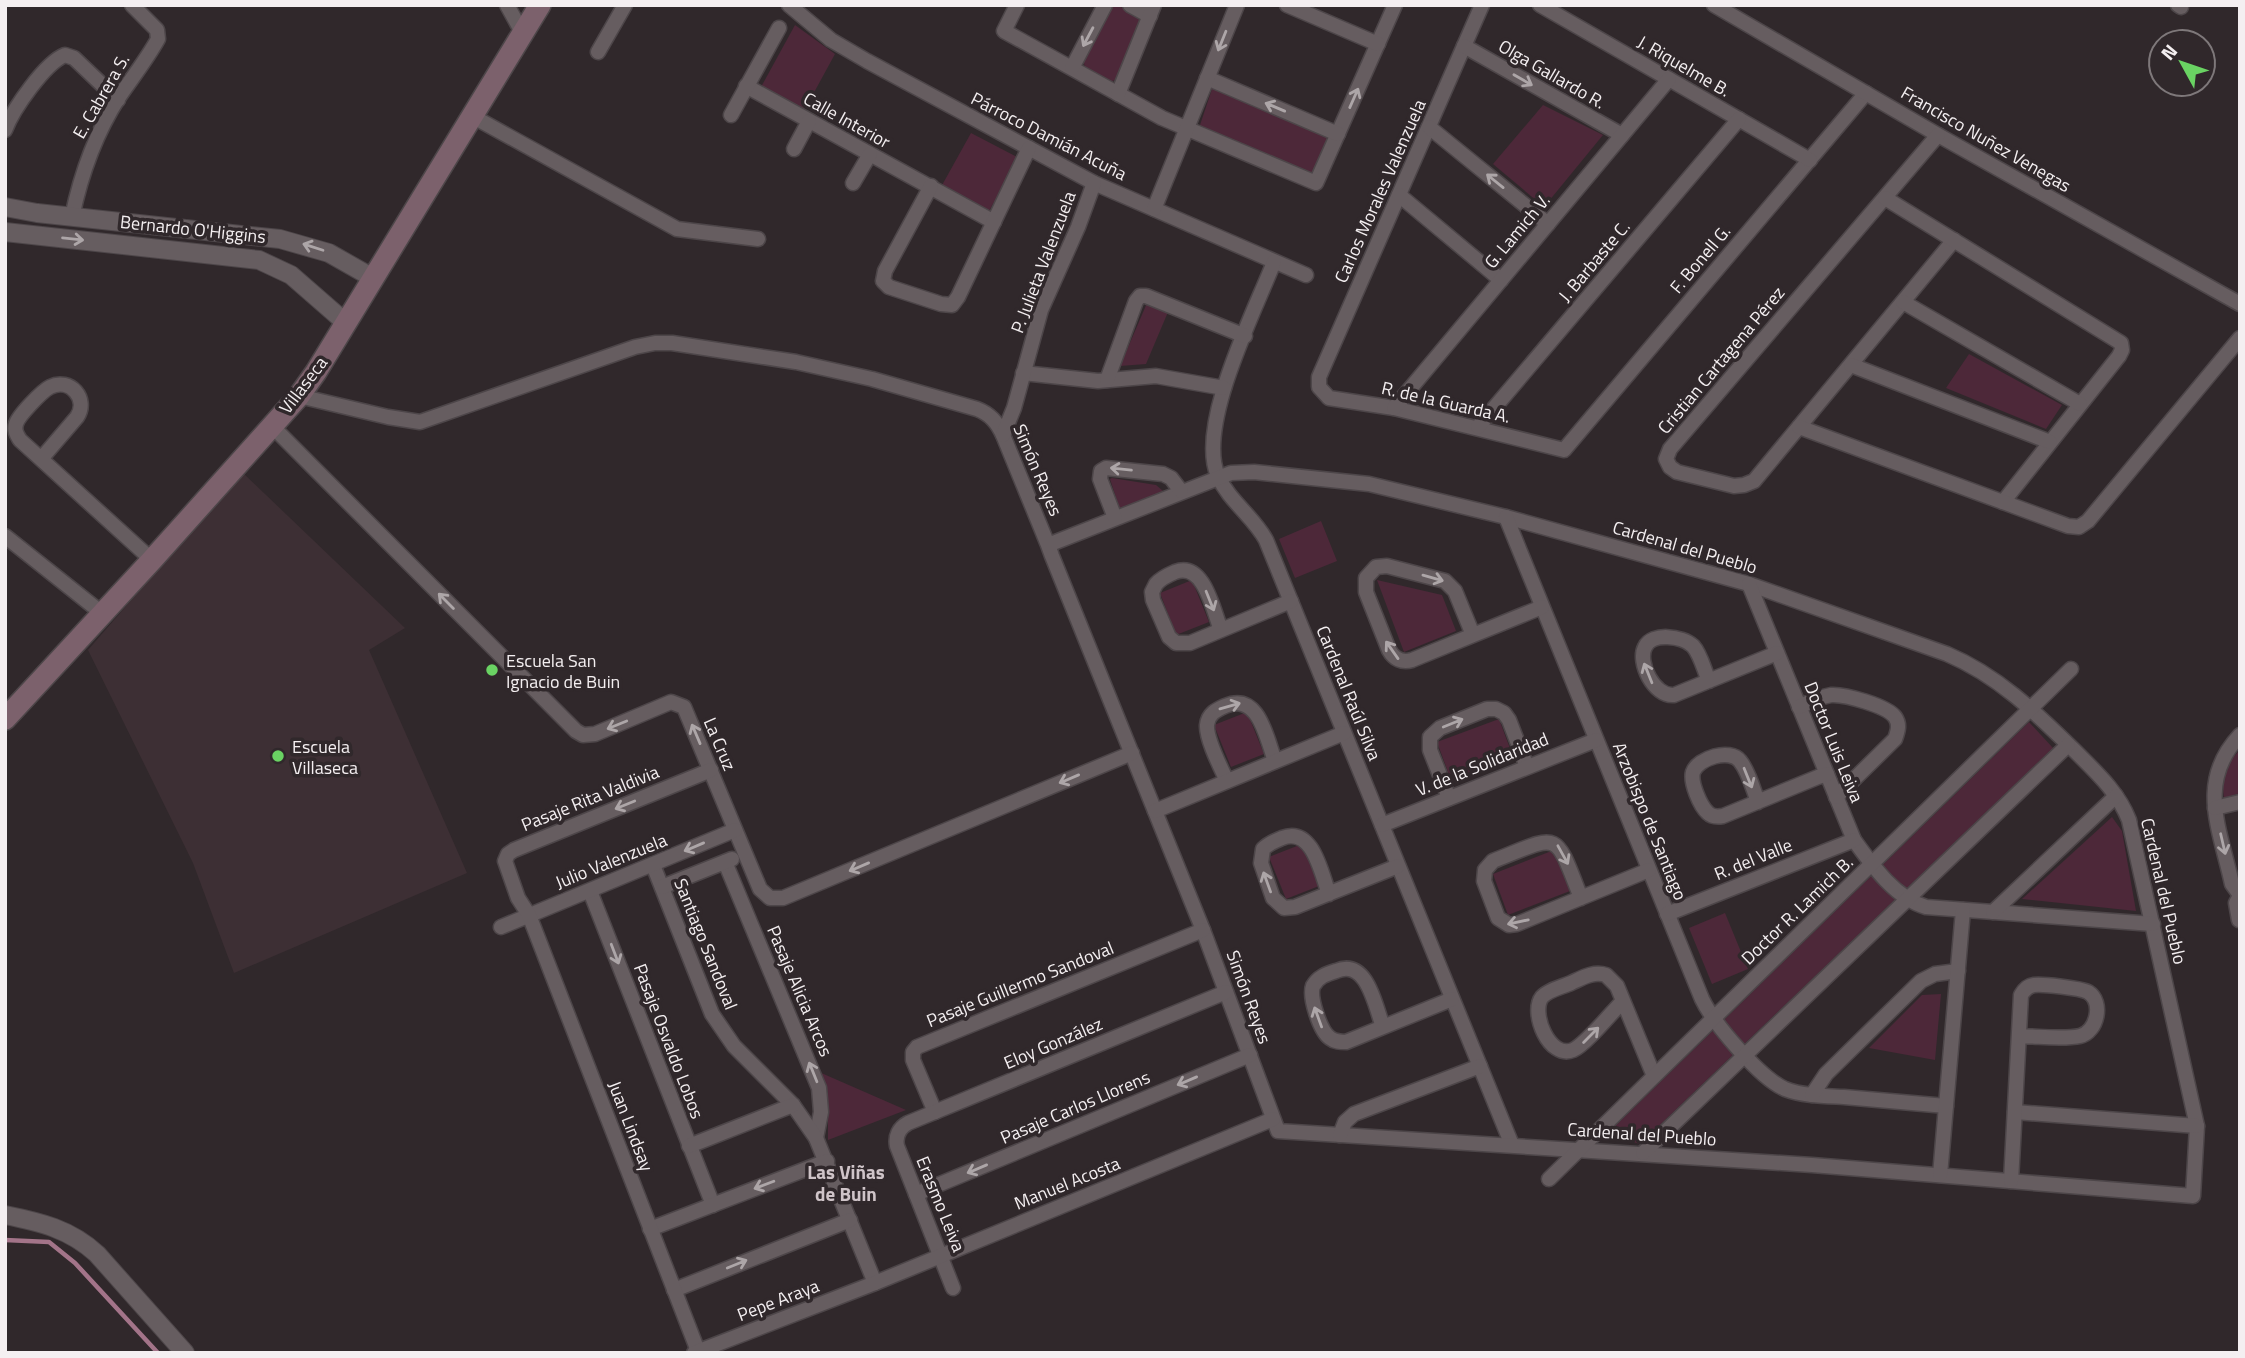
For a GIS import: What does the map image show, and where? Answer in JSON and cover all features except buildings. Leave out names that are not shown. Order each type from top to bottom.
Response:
[{"type":"main road","name":"Villaseca","points":[[5,719],[299,396],[540,5]]},
{"type":"street","name":"E. Cabrera S.","points":[[72,217],[84,168],[118,100],[158,39],[157,30],[132,5]]},
{"type":"street","points":[[507,5],[523,34]]},
{"type":"street","points":[[598,52],[625,5]]},
{"type":"street","name":"Párroco Damián Acuña","points":[[789,5],[845,48],[1094,183],[1306,275]]},
{"type":"street","points":[[1017,5],[1004,31],[1186,128],[1316,183],[1395,5]]},
{"type":"street","points":[[1072,68],[1105,5]]},
{"type":"street","points":[[1118,93],[1152,10],[1130,5]]},
{"type":"street","points":[[1154,209],[1237,5]]},
{"type":"street","points":[[1287,5],[1378,44]]},
{"type":"street","name":"Carlos Morales Valenzuela","points":[[1321,392],[1318,387],[1319,377],[1482,5]]},
{"type":"street","name":"J. Riquelme B.","points":[[1540,5],[1810,160]]},
{"type":"street","name":"Francisco Nuñez Venegas","points":[[1714,5],[1938,135],[2240,304]]},
{"type":"street","points":[[731,115],[779,28]]},
{"type":"street","name":"Olga Gallardo R.","points":[[1464,46],[1622,135]]},
{"type":"street","points":[[5,130],[16,107],[61,56],[70,55],[74,58],[118,100]]},
{"type":"street","points":[[1207,78],[1338,135]]},
{"type":"street","name":"G. Lamich V.","points":[[1394,408],[1669,79]]},
{"type":"street","name":"Calle Interior","points":[[746,86],[994,222]]},
{"type":"street","name":"F. Bonell G.","points":[[1564,450],[1866,93]]},
{"type":"street","points":[[472,116],[677,229],[758,239]]},
{"type":"street","name":"J. Barbaste C.","points":[[1478,427],[1739,119]]},
{"type":"street","points":[[794,149],[809,121]]},
{"type":"street","points":[[1429,127],[1548,224]]},
{"type":"street","name":"Cristian Cartagena Pérez","points":[[1938,135],[1670,449],[1667,463],[1677,472],[1734,486],[1744,485],[1758,477],[1954,240]]},
{"type":"street","points":[[930,186],[885,271],[883,281],[889,287],[951,305],[958,297],[1029,148]]},
{"type":"street","points":[[853,183],[870,154]]},
{"type":"street","name":"P. Julieta Valenzuela","points":[[1003,435],[1014,408],[1041,310],[1078,227],[1094,183]]},
{"type":"street","points":[[1399,195],[1501,280]]},
{"type":"street","points":[[1885,198],[2121,343],[2119,356],[2003,502]]},
{"type":"street","name":"Bernardo O'Higgins","points":[[5,206],[37,213],[280,239],[329,253],[373,278]]},
{"type":"street","points":[[36,235],[37,213]]},
{"type":"street","name":"Bernardo O'Higgins","points":[[5,232],[258,260],[291,275],[346,323]]},
{"type":"street","name":"Cardenal Raúl Silva","points":[[1274,262],[1224,388],[1212,437],[1211,453],[1218,477],[1262,533],[1512,1145]]},
{"type":"street","points":[[1107,380],[1140,296],[1146,296],[1245,336]]},
{"type":"street","points":[[1903,302],[2080,404]]},
{"type":"street","points":[[1799,427],[2068,526],[2079,527],[2088,521],[2240,338]]},
{"type":"street","name":"Simón Reyes","points":[[299,396],[421,422],[635,347],[663,343],[796,362],[872,379],[982,411],[996,422],[1003,435],[1203,930],[1276,1125]]},
{"type":"street","points":[[1850,365],[2050,442]]},
{"type":"street","points":[[1023,373],[1107,380],[1156,376],[1224,388]]},
{"type":"street","points":[[41,459],[78,417],[81,410],[82,401],[78,394],[65,385],[55,385],[46,390],[17,422],[15,430],[18,437],[41,459],[152,560]]},
{"type":"street","name":"R. de la Guarda A.","points":[[1321,392],[1334,400],[1394,408],[1564,450]]},
{"type":"street","name":"La Cruz","points":[[272,426],[576,731],[583,735],[595,734],[676,702],[684,707],[762,893],[769,898],[783,898],[1132,753]]},
{"type":"street","points":[[1115,518],[1100,476],[1106,468],[1163,474],[1171,478],[1181,491]]},
{"type":"street","name":"Cardenal del Pueblo","points":[[1048,545],[1181,491],[1237,472],[1347,481],[1506,517],[1749,584],[1961,660],[2003,685],[2068,745],[2116,796],[2133,830],[2197,1126],[2193,1196],[1643,1153],[1340,1135],[1276,1125]]},
{"type":"street","name":"Arzobispo de Santiago","points":[[1506,517],[1667,914],[1713,1019],[1745,1055],[1782,1087],[1812,1095],[1946,1106]]},
{"type":"street","points":[[5,536],[103,614]]},
{"type":"street","points":[[1473,635],[1455,592],[1445,581],[1387,566],[1377,567],[1368,573],[1366,592],[1389,650],[1398,660],[1412,660],[1542,607]]},
{"type":"street","points":[[1221,630],[1196,574],[1187,570],[1178,571],[1156,584],[1152,592],[1153,600],[1167,633],[1172,640],[1185,644],[1221,630],[1290,601]]},
{"type":"street","name":"Doctor Luis Leiva","points":[[1749,584],[1854,840],[1872,864],[1907,899]]},
{"type":"street","points":[[1709,681],[1695,649],[1687,642],[1660,637],[1651,640],[1644,648],[1643,658],[1653,685],[1662,694],[1674,695],[1709,681],[1777,653]]},
{"type":"street","name":"Doctor R. Lamich B.","points":[[1549,1179],[2071,668]]},
{"type":"street","points":[[1799,707],[1827,696],[1845,696],[1885,710],[1896,719],[1898,729],[1895,739],[1836,797]]},
{"type":"street","points":[[1227,781],[1207,728],[1208,720],[1218,709],[1236,702],[1250,706],[1275,761]]},
{"type":"street","points":[[1449,798],[1430,750],[1430,737],[1440,728],[1487,709],[1496,709],[1507,716],[1527,767]]},
{"type":"street","points":[[1155,811],[1344,733]]},
{"type":"street","points":[[2239,920],[2236,903],[2240,896],[2232,884],[2213,790],[2216,771],[2225,752],[2240,735]]},
{"type":"street","name":"V. de la Solidaridad","points":[[1381,825],[1596,740]]},
{"type":"street","points":[[1643,1153],[2068,745]]},
{"type":"street","points":[[1758,802],[1741,762],[1734,756],[1721,755],[1701,763],[1695,769],[1692,780],[1703,807],[1711,815],[1723,816],[1758,802],[1826,774]]},
{"type":"street","name":"Pasaje Rita Valdivia","points":[[529,915],[518,898],[506,868],[505,861],[511,852],[711,770]]},
{"type":"street","points":[[1993,912],[2116,796]]},
{"type":"street","points":[[2215,808],[2240,802]]},
{"type":"street","name":"Julio Valenzuela","points":[[501,927],[735,830]]},
{"type":"street","points":[[1329,894],[1311,848],[1305,840],[1287,836],[1263,849],[1261,863],[1273,898],[1279,905],[1292,908],[1329,894],[1398,866]]},
{"type":"street","name":"R. del Valle","points":[[1667,914],[1854,840]]},
{"type":"street","points":[[1581,898],[1561,848],[1550,841],[1493,861],[1484,873],[1484,881],[1498,918],[1509,925],[1517,924],[1581,898],[1649,870]]},
{"type":"street","points":[[662,887],[745,854]]},
{"type":"street","name":"Pasaje Alicia Arcos","points":[[725,862],[819,1088],[821,1112],[816,1138]]},
{"type":"street","name":"Santiago Sandoval","points":[[653,865],[717,1023],[746,1060],[793,1105],[816,1138],[875,1283]]},
{"type":"street","name":"Pasaje Osvaldo Lobos","points":[[590,891],[713,1205]]},
{"type":"street","points":[[1907,899],[1926,907],[2153,923]]},
{"type":"street","points":[[1940,1175],[1963,910]]},
{"type":"street","name":"Juan Lindsay","points":[[529,915],[696,1352]]},
{"type":"street","name":"Pasaje Guillermo Sandoval","points":[[935,1112],[913,1060],[913,1052],[917,1047],[1203,930]]},
{"type":"street","points":[[1383,1027],[1359,971],[1342,968],[1323,976],[1312,986],[1312,1000],[1323,1030],[1332,1040],[1346,1042],[1383,1027],[1452,999]]},
{"type":"street","points":[[1812,1095],[1826,1074],[1921,981],[1935,974],[1958,971]]},
{"type":"street","points":[[1623,1001],[1580,1046],[1567,1051],[1558,1050],[1551,1044],[1537,1011],[1539,1002],[1547,993],[1596,973],[1611,977],[1623,1001],[1654,1076]]},
{"type":"street","points":[[2011,1181],[2021,995],[2030,986],[2081,990],[2093,998],[2096,1021],[2092,1029],[2083,1035],[2019,1036]]},
{"type":"street","name":"Eloy González","points":[[898,1133],[904,1126],[935,1112],[1226,992]]},
{"type":"street","name":"Pasaje Carlos Llorens","points":[[916,1195],[1250,1055]]},
{"type":"street","points":[[1340,1135],[1345,1122],[1354,1114],[1480,1066]]},
{"type":"street","points":[[690,1146],[793,1105]]},
{"type":"street","points":[[2015,1112],[2197,1126]]},
{"type":"street","name":"Manuel Acosta","points":[[875,1283],[1276,1125]]},
{"type":"street","name":"Erasmo Leiva","points":[[898,1133],[897,1146],[954,1288]]},
{"type":"street","points":[[650,1229],[827,1161]]},
{"type":"street","points":[[5,1215],[49,1224],[81,1240],[97,1254],[185,1353]]},
{"type":"street","points":[[674,1290],[850,1220]]},
{"type":"street","name":"Pepe Araya","points":[[696,1352],[875,1283]]},
{"type":"shaded area","points":[[1110,5],[1128,10],[1142,21],[1118,78],[1111,82],[1085,68],[1083,58]]},
{"type":"shaded area","points":[[795,25],[835,54],[805,109],[761,87]]},
{"type":"shaded area","points":[[1213,86],[1330,135],[1313,177],[1199,128]]},
{"type":"shaded area","points":[[1543,105],[1603,135],[1544,207],[1493,164]]},
{"type":"shaded area","points":[[971,133],[1019,158],[989,211],[941,187]]},
{"type":"shaded area","points":[[1147,303],[1168,312],[1146,364],[1120,366]]},
{"type":"shaded area","points":[[1969,354],[2062,405],[2046,429],[1946,388]]},
{"type":"shaded area","name":"Escuela Villaseca","points":[[242,472],[405,628],[369,650],[467,873],[234,973],[193,863],[88,650]]},
{"type":"shaded area","points":[[1110,479],[1156,485],[1163,491],[1120,510]]},
{"type":"shaded area","points":[[1321,521],[1337,561],[1295,578],[1279,539]]},
{"type":"shaded area","points":[[1192,580],[1209,622],[1176,635],[1160,593]]},
{"type":"shaded area","points":[[1377,580],[1442,595],[1456,631],[1404,652]]},
{"type":"shaded area","points":[[1247,712],[1264,754],[1231,767],[1214,725]]},
{"type":"shaded area","points":[[1499,719],[1514,759],[1452,783],[1437,742]]},
{"type":"shaded area","points":[[2029,722],[2053,748],[1640,1144],[1607,1134]]},
{"type":"shaded area","points":[[2240,750],[2240,793],[2224,798],[2225,772]]},
{"type":"shaded area","points":[[2112,817],[2122,831],[2136,911],[2022,899]]},
{"type":"shaded area","points":[[1302,844],[1319,886],[1286,899],[1269,857]]},
{"type":"shaded area","points":[[1554,850],[1570,891],[1508,915],[1493,874]]},
{"type":"shaded area","points":[[1725,913],[1748,969],[1712,984],[1689,928]]},
{"type":"shaded area","points":[[1941,994],[1935,1060],[1869,1048],[1922,995]]},
{"type":"shaded area","points":[[819,1072],[906,1110],[828,1140],[828,1092]]},
{"type":"waterway","points":[[5,1240],[49,1242],[75,1263],[158,1353]]},
{"type":"place","name":"Escuela San Ignacio de Buin","points":[[492,670]]},
{"type":"place","name":"Escuela Villaseca","points":[[278,756]]},
{"type":"district","name":"Las Viñas de Buin","points":[[846,1182]]}]
